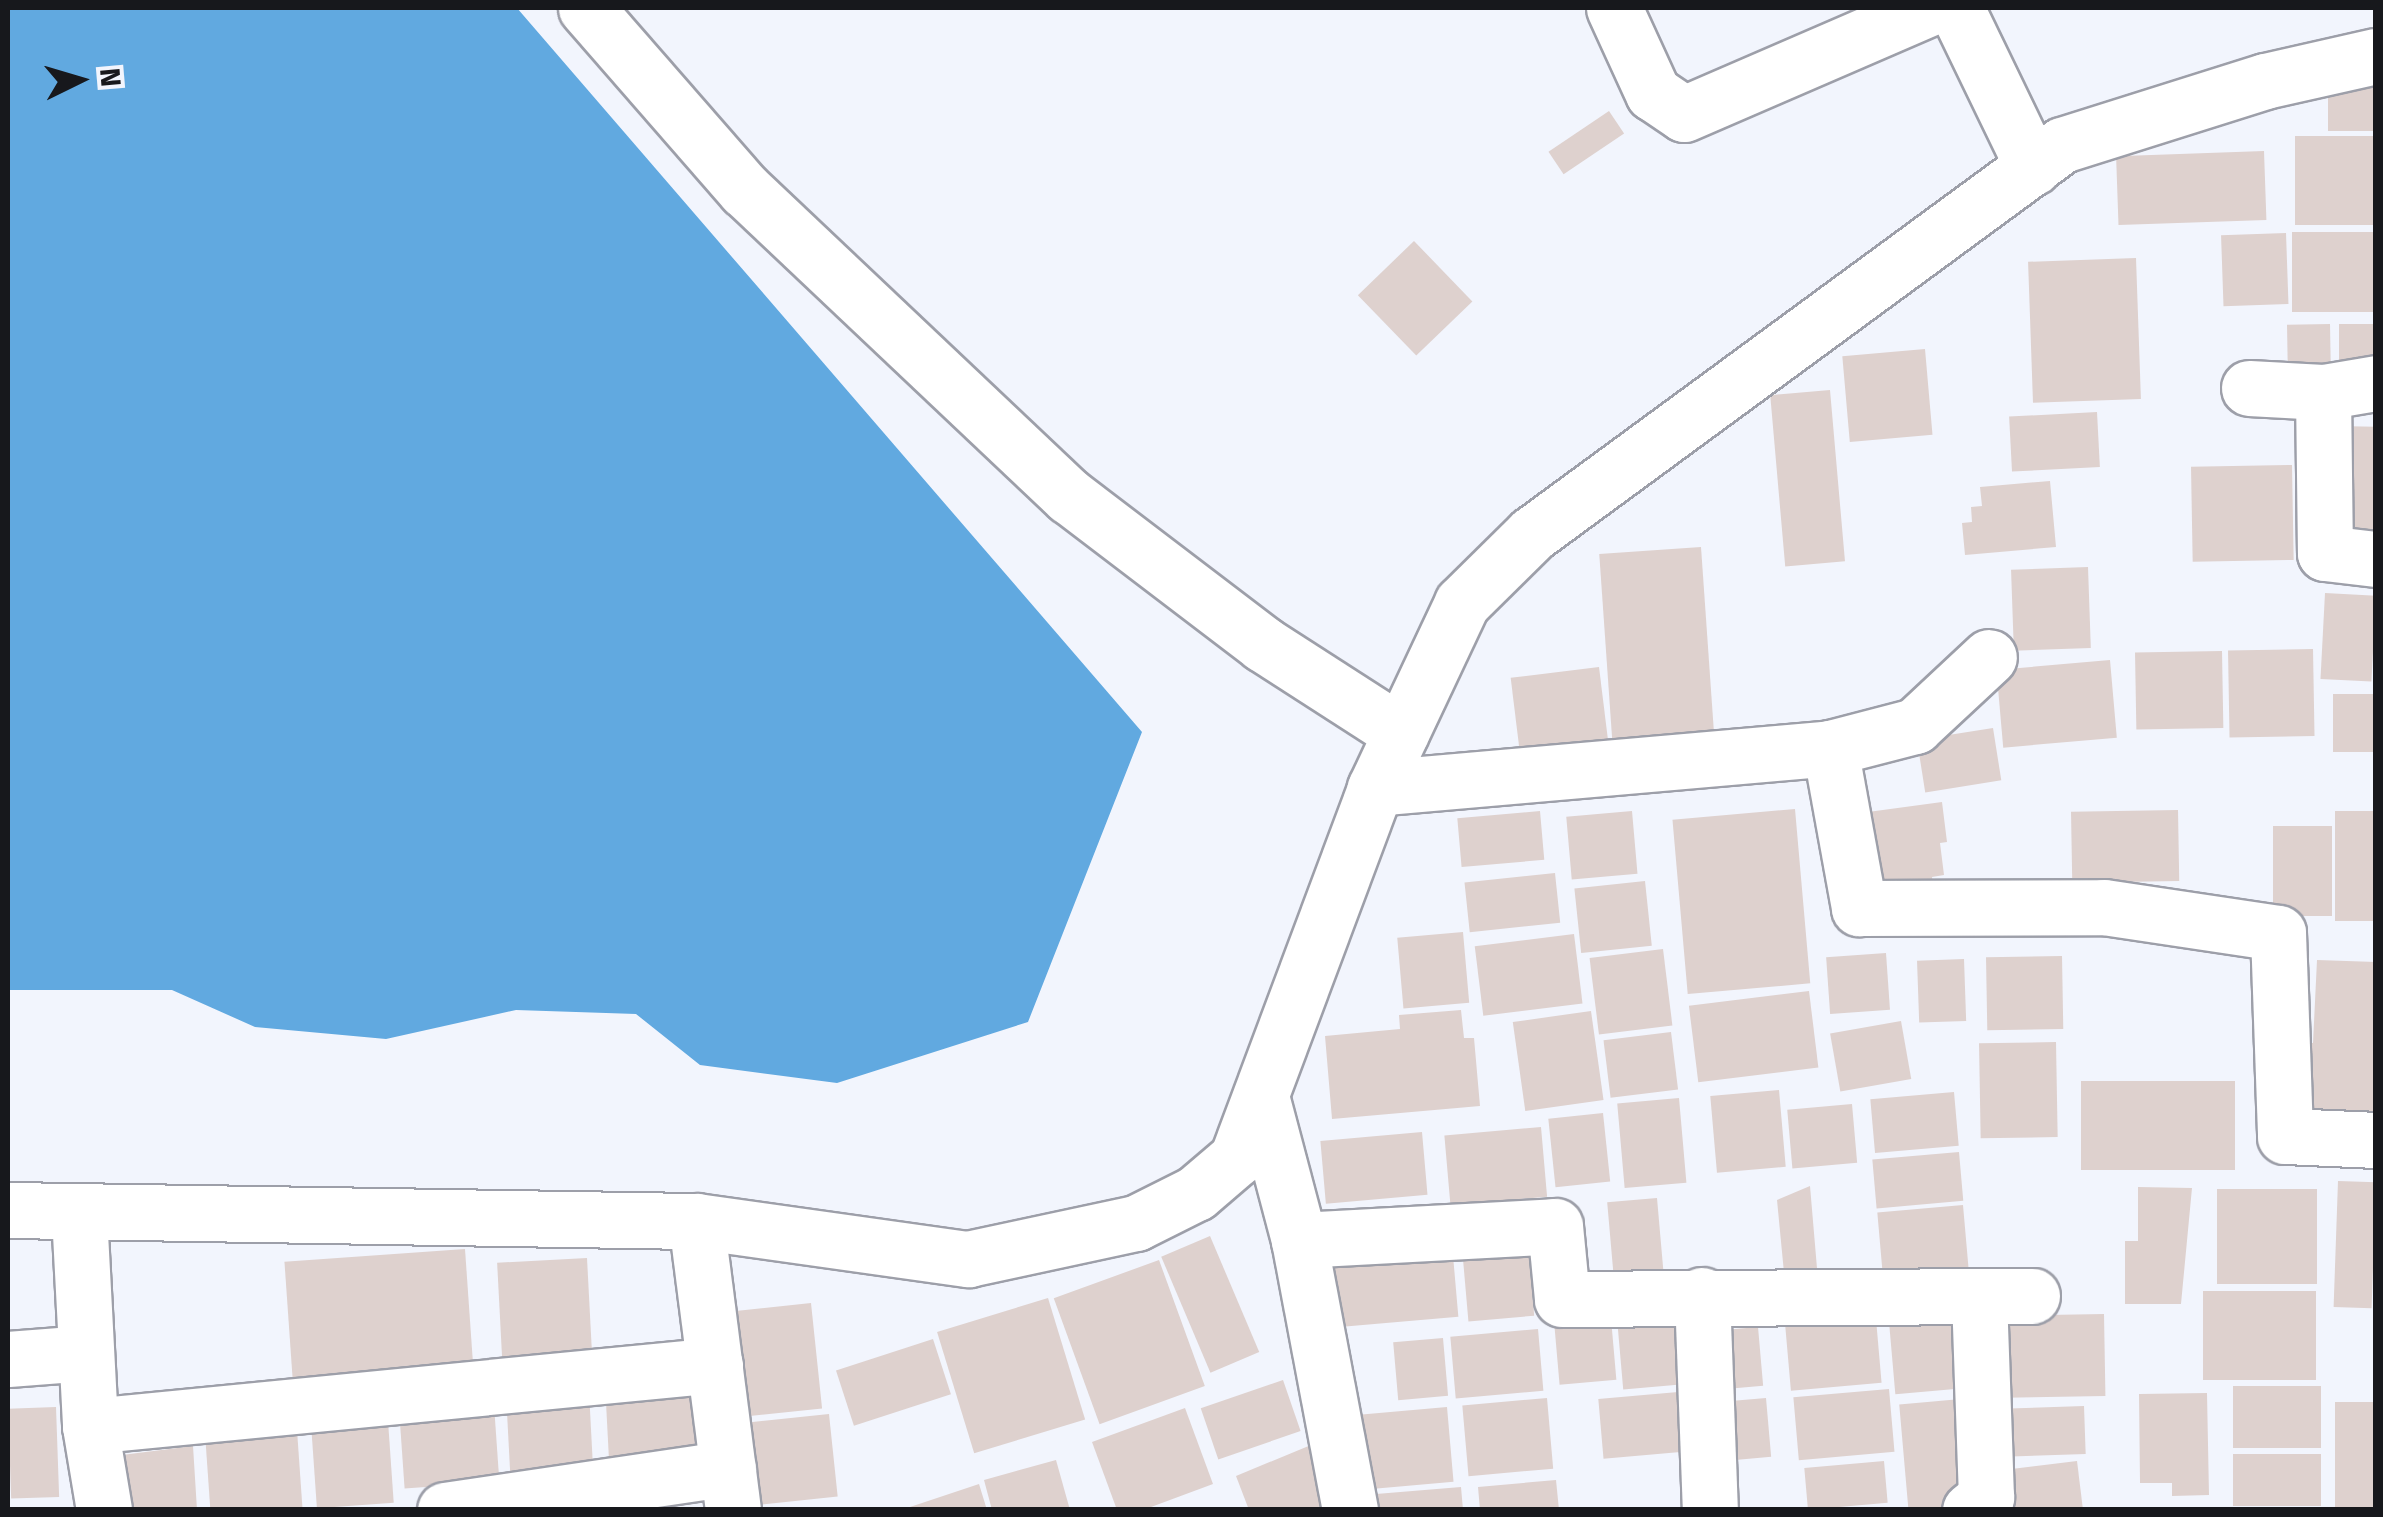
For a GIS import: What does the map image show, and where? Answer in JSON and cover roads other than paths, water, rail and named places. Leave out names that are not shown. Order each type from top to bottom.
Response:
[{"type":"street","points":[[586,8],[746,190],[1069,496],[1263,644],[1401,733]]},
{"type":"street","points":[[1614,8],[1653,93],[1684,114],[1928,8]]},
{"type":"street","points":[[1956,8],[2033,167]]},
{"type":"street","points":[[8,1210],[696,1222],[968,1259],[1136,1223],[1196,1193],[1237,1158],[1375,788],[1462,603],[1532,534],[2076,139],[2376,56]]},
{"type":"street","points":[[2249,388],[2349,387],[2325,553],[2376,559]]},
{"type":"street","points":[[1375,788],[1830,748],[1915,726],[1989,657]]},
{"type":"street","points":[[1830,748],[1859,908],[2104,907],[2278,934],[2285,1136],[2376,1140]]},
{"type":"street","points":[[1261,1096],[1299,1240],[1350,1510]]},
{"type":"street","points":[[79,1214],[90,1426],[104,1510]]},
{"type":"street","points":[[445,1510],[731,1489],[696,1222]]},
{"type":"street","points":[[1299,1240],[1555,1226],[1562,1300],[1702,1295],[2005,1296],[1986,1497],[1970,1510]]},
{"type":"street","points":[[1702,1295],[1710,1510]]},
{"type":"street","points":[[8,1359],[86,1353]]},
{"type":"street","points":[[90,1426],[715,1365]]},
{"type":"water","points":[[8,8],[517,8],[1142,732],[1028,1022],[837,1083],[700,1065],[636,1014],[516,1010],[386,1039],[255,1027],[172,990],[8,990]]}]
